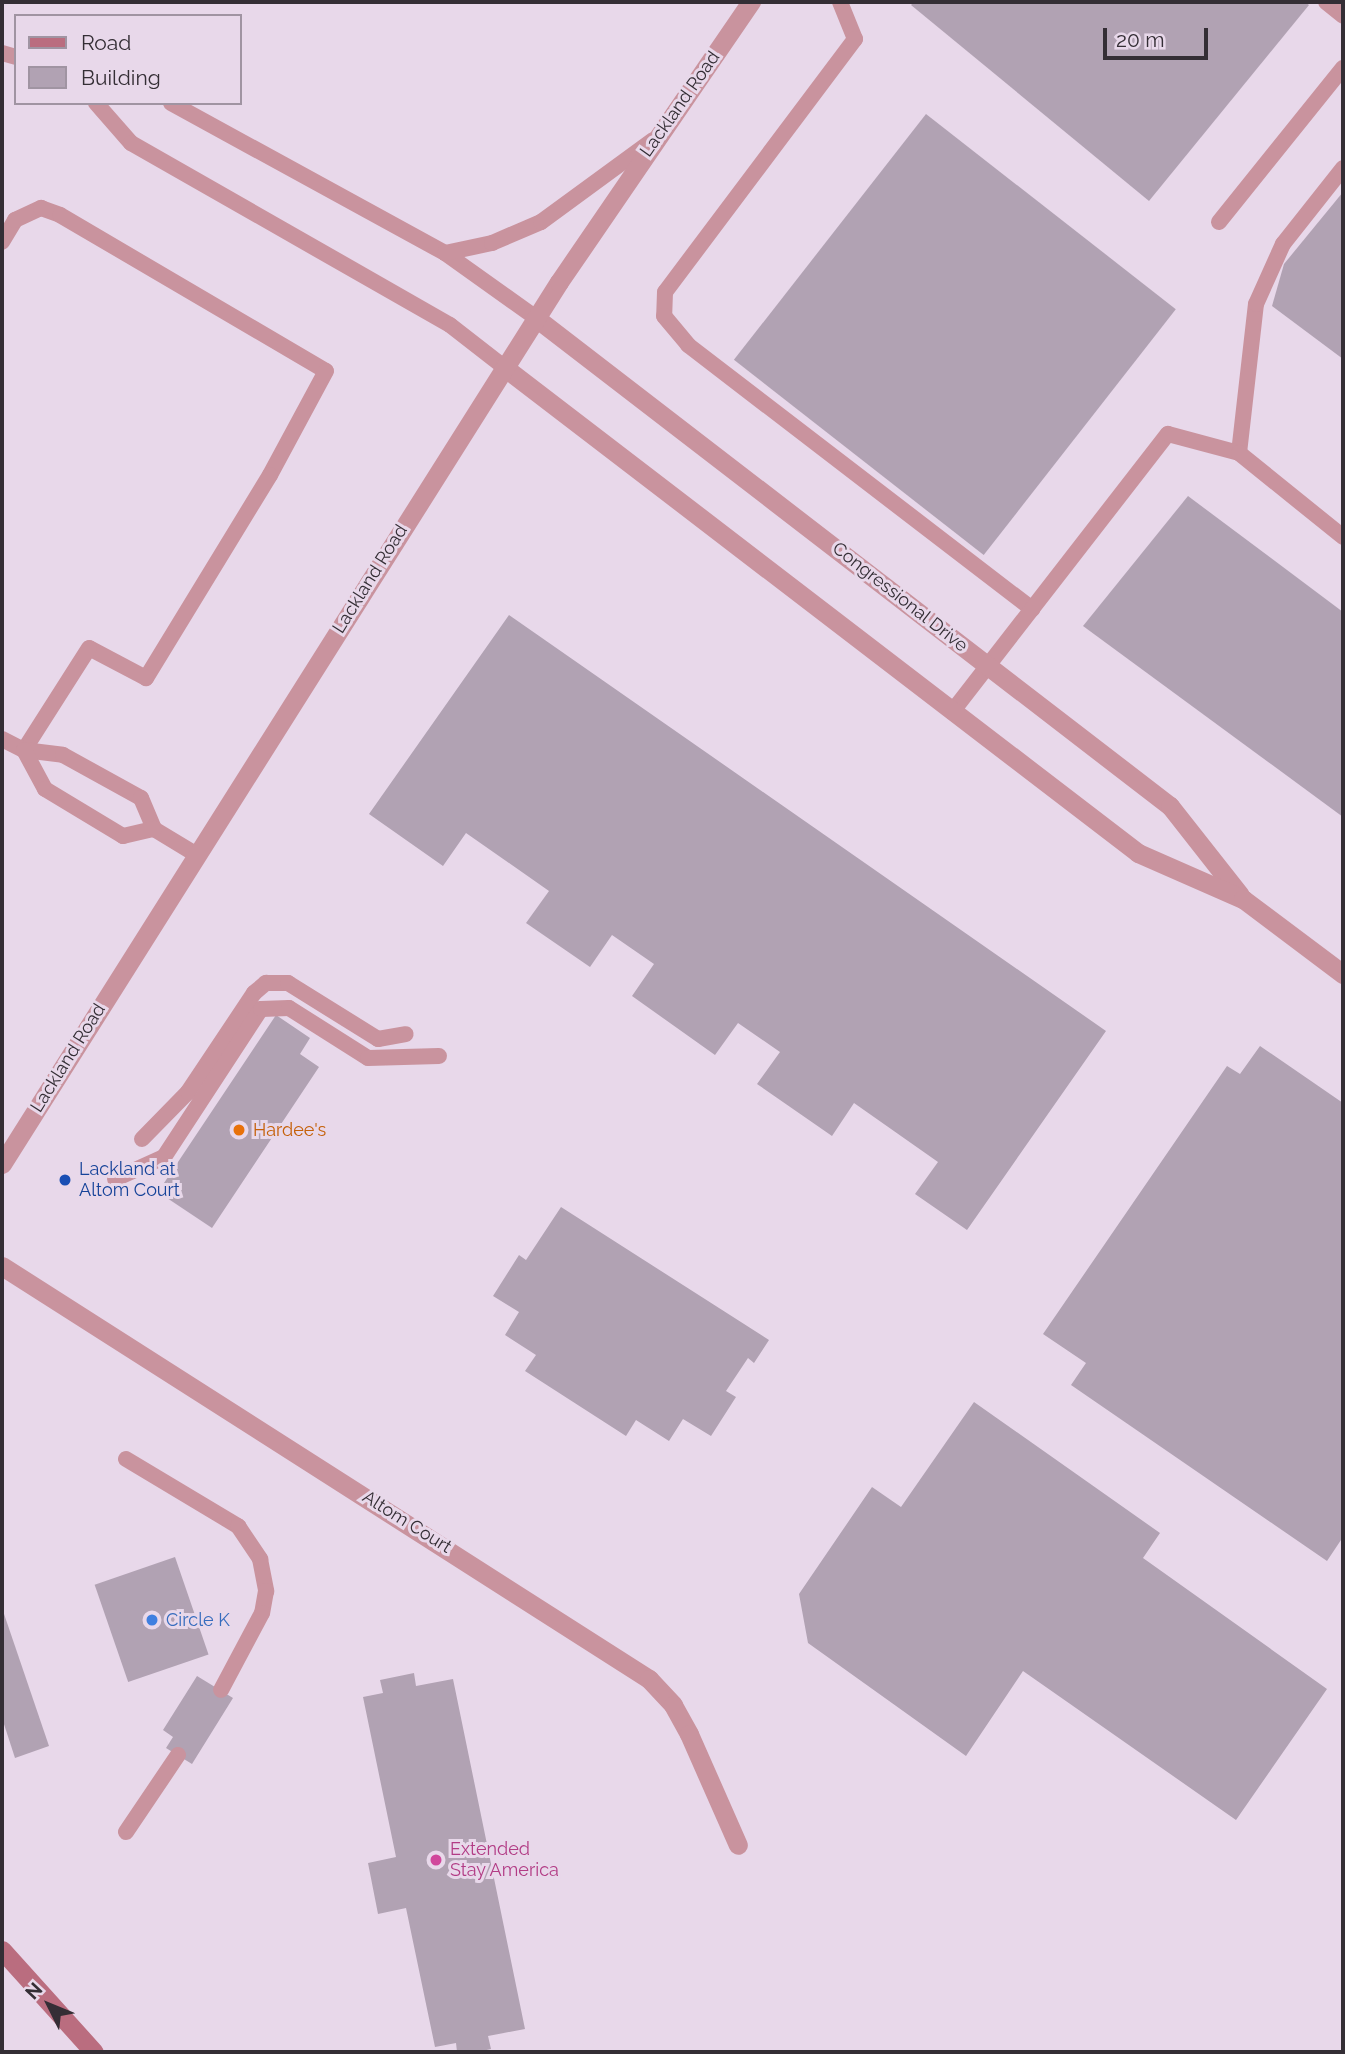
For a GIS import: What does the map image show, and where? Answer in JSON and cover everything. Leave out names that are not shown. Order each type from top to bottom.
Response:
[{"type":"main road","points":[[2,1950],[94,2052]]},
{"type":"street","name":"Lackland Road","points":[[2,1164],[504,367],[655,139],[751,2]]},
{"type":"street","name":"Congressional Drive","points":[[536,318],[1170,806],[1243,899]]},
{"type":"street","name":"Congressional Drive","points":[[504,367],[1138,853],[1243,899],[1343,974]]},
{"type":"street","name":"Altom Court","points":[[2,1266],[649,1679],[673,1705],[689,1734],[738,1845]]},
{"type":"lane","points":[[840,2],[855,39],[665,292],[664,316],[688,345],[1032,609]]},
{"type":"lane","points":[[1326,2],[1343,16]]},
{"type":"lane","points":[[1219,222],[1343,68]]},
{"type":"lane","points":[[98,105],[131,144],[450,326],[504,367]]},
{"type":"lane","points":[[175,105],[445,253],[536,318]]},
{"type":"lane","points":[[445,253],[492,243],[541,222],[655,139]]},
{"type":"lane","points":[[1239,453],[1256,304],[1283,244],[1343,168]]},
{"type":"lane","points":[[2,242],[15,220],[23,216],[41,208],[60,215],[326,372],[270,475],[146,678],[89,648],[24,750]]},
{"type":"lane","points":[[952,712],[1168,434],[1239,453],[1343,537]]},
{"type":"lane","points":[[2,739],[24,750],[63,755],[141,798],[154,829],[197,855]]},
{"type":"lane","points":[[24,750],[45,789],[123,836],[154,829]]},
{"type":"lane","points":[[142,1139],[188,1092],[254,993],[266,983],[288,983],[379,1039],[406,1034]]},
{"type":"lane","points":[[115,1179],[164,1157],[261,1009],[289,1008],[368,1058],[439,1056]]},
{"type":"lane","points":[[126,1459],[238,1526],[260,1559],[266,1591],[262,1614],[221,1690]]},
{"type":"lane","points":[[126,1832],[178,1755]]},
{"type":"building","points":[[914,2],[1305,2],[1309,5],[1149,201],[911,5]]},
{"type":"building","points":[[926,114],[1176,309],[984,555],[734,360]]},
{"type":"building","points":[[1343,192],[1343,359],[1272,306],[1284,264]]},
{"type":"building","points":[[1188,496],[1343,612],[1343,817],[1083,626]]},
{"type":"building","points":[[509,615],[1106,1031],[967,1230],[915,1194],[938,1162],[854,1103],[832,1136],[757,1084],[780,1052],[738,1023],[715,1055],[632,996],[654,964],[612,935],[590,967],[526,923],[549,891],[466,833],[443,866],[369,814]]},
{"type":"building","name":"Hardee's","points":[[276,1015],[310,1038],[300,1054],[319,1067],[212,1228],[158,1192]]},
{"type":"building","points":[[1260,1046],[1343,1103],[1343,1537],[1327,1561],[1071,1385],[1086,1363],[1043,1334],[1227,1066],[1240,1074]]},
{"type":"building","points":[[561,1207],[769,1340],[754,1363],[748,1358],[726,1391],[736,1397],[711,1436],[683,1419],[669,1441],[636,1420],[626,1436],[525,1371],[536,1355],[505,1335],[519,1312],[493,1296],[519,1255],[526,1260]]},
{"type":"building","points":[[974,1402],[1160,1533],[1143,1558],[1327,1689],[1236,1820],[1023,1671],[966,1756],[808,1643],[799,1594],[872,1487],[901,1507]]},
{"type":"building","name":"Circle K","points":[[175,1557],[209,1654],[128,1682],[95,1585]]},
{"type":"building","points":[[2,1608],[49,1746],[15,1758],[2,1718]]},
{"type":"building","name":"Extended Stay America","points":[[414,1673],[416,1686],[453,1679],[525,2029],[488,2036],[491,2049],[478,2052],[457,2052],[456,2043],[435,2047],[406,1908],[378,1914],[368,1863],[396,1857],[363,1697],[383,1693],[380,1680]]},
{"type":"building","points":[[197,1676],[233,1698],[192,1764],[166,1748],[173,1737],[163,1730]]},
{"type":"place","name":"Hardee's","points":[[239,1130]]},
{"type":"place","name":"Lackland at Altom Court","points":[[65,1180]]},
{"type":"place","name":"Circle K","points":[[152,1620]]},
{"type":"place","name":"Extended Stay America","points":[[436,1860]]}]
